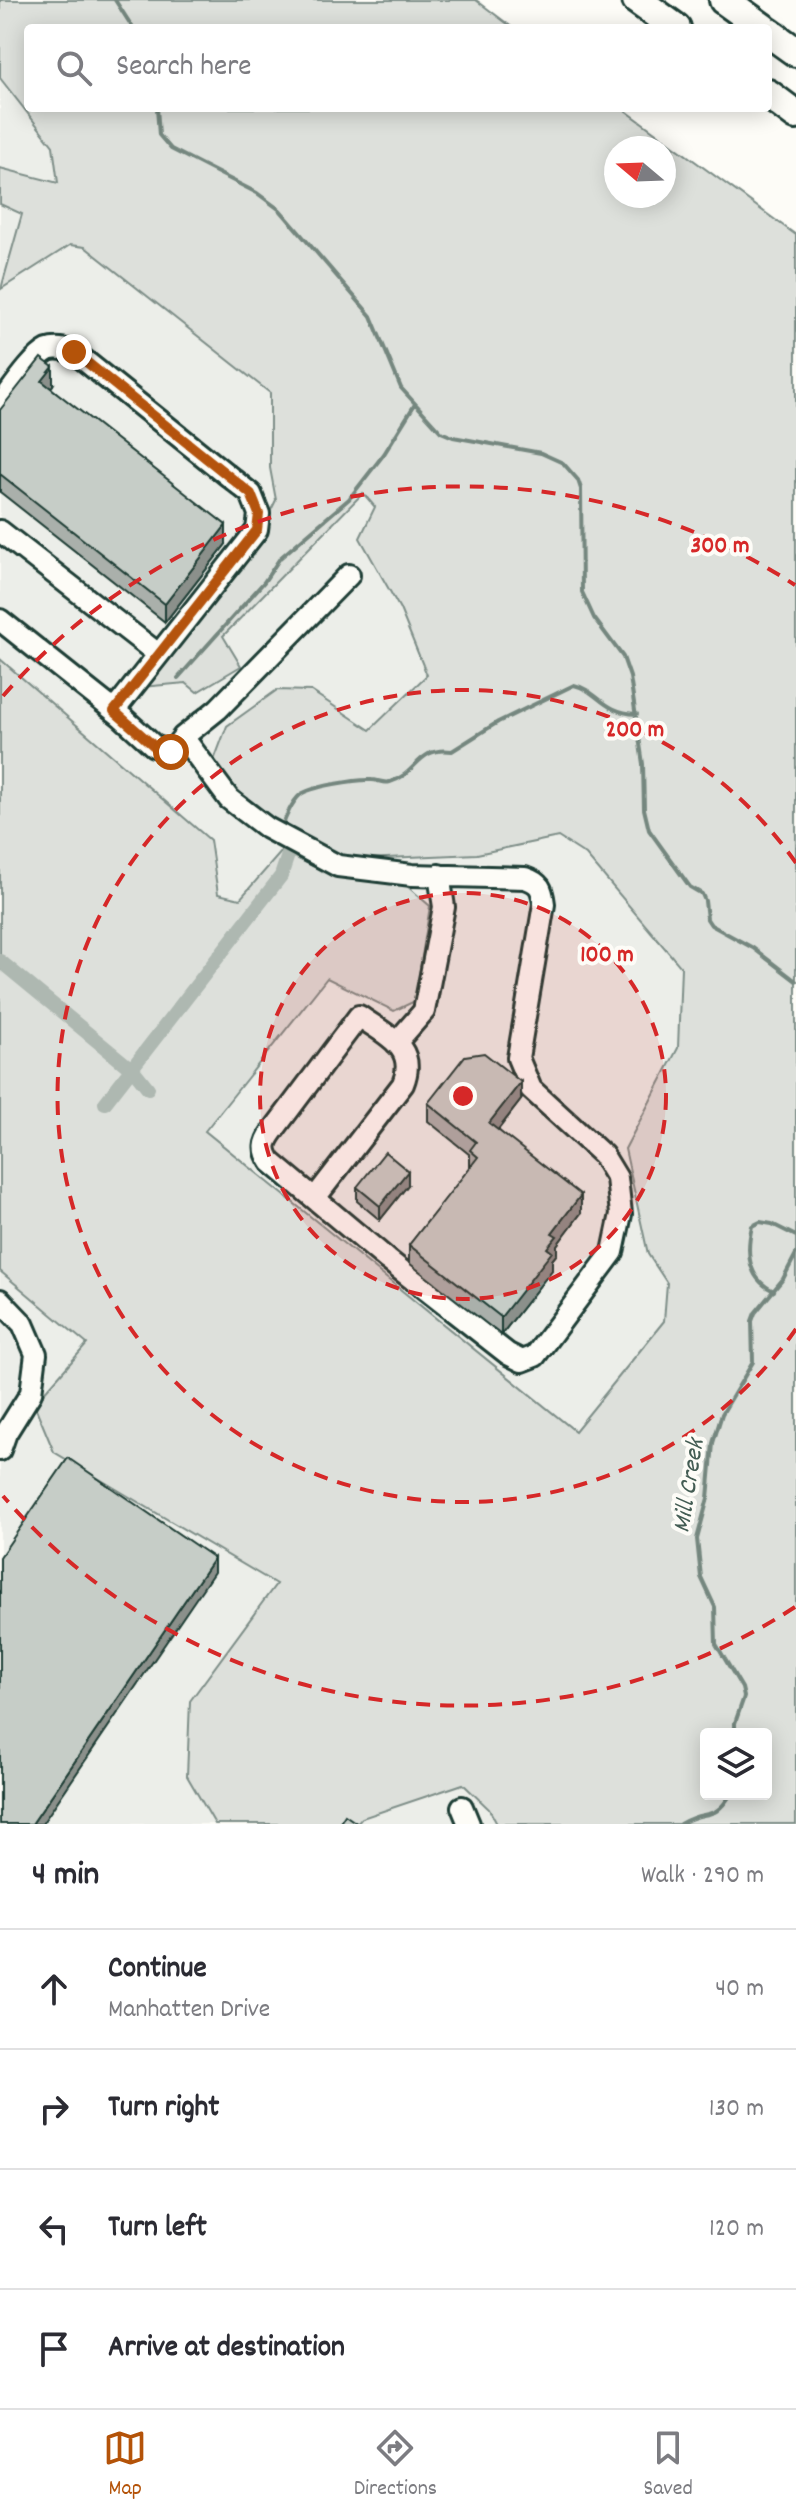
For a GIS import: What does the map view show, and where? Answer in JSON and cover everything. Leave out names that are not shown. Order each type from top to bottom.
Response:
[{"type":"highway","points":[[637,0],[670,24]]},
{"type":"highway","points":[[724,0],[757,24]]},
{"type":"highway","points":[[772,35],[796,52]]},
{"type":"highway","points":[[772,97],[796,115]]},
{"type":"street","points":[[0,405],[49,349],[62,348],[74,352],[251,494],[259,514],[257,530],[114,711]]},
{"type":"street","points":[[0,531],[158,654]]},
{"type":"street","points":[[0,620],[154,746],[171,752],[183,737],[218,709],[349,575]]},
{"type":"street","points":[[183,737],[229,799],[267,828],[338,866],[412,875],[525,878],[537,882],[543,890],[544,904],[518,1058],[531,1089],[603,1155],[617,1178],[621,1214],[613,1252],[535,1356],[522,1361],[508,1354],[388,1260],[271,1162],[265,1153],[265,1142],[359,1016],[396,1043],[409,1064],[403,1084],[315,1198]]},
{"type":"street","points":[[396,1043],[424,1011],[444,907],[439,875]]},
{"type":"street","points":[[0,1300],[23,1324],[36,1354],[31,1393],[6,1433],[0,1450]]},
{"type":"shaded area","points":[[0,0],[476,0],[508,24],[24,24],[24,109],[0,78]]},
{"type":"shaded area","points":[[0,39],[24,98],[24,112],[80,112],[86,248],[356,462],[617,893],[681,967],[675,1122],[689,1275],[513,1824],[0,1824]]},
{"type":"shaded area","points":[[26,112],[627,112],[660,136],[604,136],[604,208],[676,208],[676,147],[796,235],[796,1824],[497,1824],[489,1809],[463,1784],[362,1818],[357,1824],[215,1824],[187,1776],[190,1701],[276,1584],[54,1452],[34,1404],[87,1344],[0,1271],[0,659],[210,840],[218,894],[240,899],[282,851],[329,874],[407,886],[430,906],[415,1001],[394,1011],[327,978],[205,1131],[575,1431],[664,1321],[667,1283],[648,1254],[625,1149],[678,1048],[681,967],[586,855],[558,837],[477,854],[341,860],[259,813],[213,763],[227,726],[277,690],[311,691],[370,730],[427,675],[400,609],[360,538],[375,507],[363,493],[223,636],[241,666],[197,692],[186,683],[141,687],[242,569],[276,500],[270,468],[270,393],[85,247],[70,245],[1,289],[22,214],[0,204],[0,168],[58,183],[53,146]]},
{"type":"building","points":[[41,358],[53,367],[42,381],[226,525],[165,604],[0,474],[0,410]]},
{"type":"building","points":[[484,1053],[521,1082],[489,1123],[581,1195],[552,1233],[557,1236],[547,1248],[552,1252],[501,1317],[409,1245],[478,1157],[470,1150],[476,1142],[428,1103],[465,1056]]},
{"type":"building","points":[[385,1152],[408,1171],[380,1206],[357,1187]]},
{"type":"building","points":[[68,1458],[214,1558],[32,1824],[0,1824],[0,1557]]},
{"type":"building","points":[[345,1815],[358,1824],[339,1824]]},
{"type":"waterway","points":[[115,0],[130,24]]},
{"type":"waterway","points":[[157,112],[159,135],[171,149],[257,193],[280,210],[371,316],[401,388],[441,432],[453,437],[541,453],[563,463],[578,480],[581,489],[582,592],[594,618],[623,657],[630,677],[649,830],[690,887],[702,894],[711,925],[753,948],[796,981]]},
{"type":"waterway","points":[[178,678],[264,582],[280,558],[349,499],[384,454],[415,404]]},
{"type":"waterway","points":[[282,828],[294,802],[305,792],[356,781],[390,782],[407,773],[431,753],[452,751],[498,722],[574,685],[616,710],[637,714]]},
{"type":"waterway","points":[[105,1103],[281,876],[288,855]]},
{"type":"waterway","points":[[0,961],[136,1073],[148,1088]]},
{"type":"waterway","points":[[774,1291],[758,1279],[751,1264],[749,1245],[752,1226],[760,1222],[772,1224],[796,1236]]},
{"type":"waterway","name":"Mill Creek","points":[[735,1728],[744,1697],[742,1688],[716,1644],[715,1607],[701,1577],[697,1539],[708,1498],[713,1443],[722,1414],[753,1362],[752,1321],[783,1279],[796,1254]]},
{"type":"waterway","points":[[680,1824],[714,1812],[727,1800]]},
{"type":"route","points":[[74,352],[203,454],[251,494],[257,504],[257,530],[114,711],[154,746],[171,752]]}]
